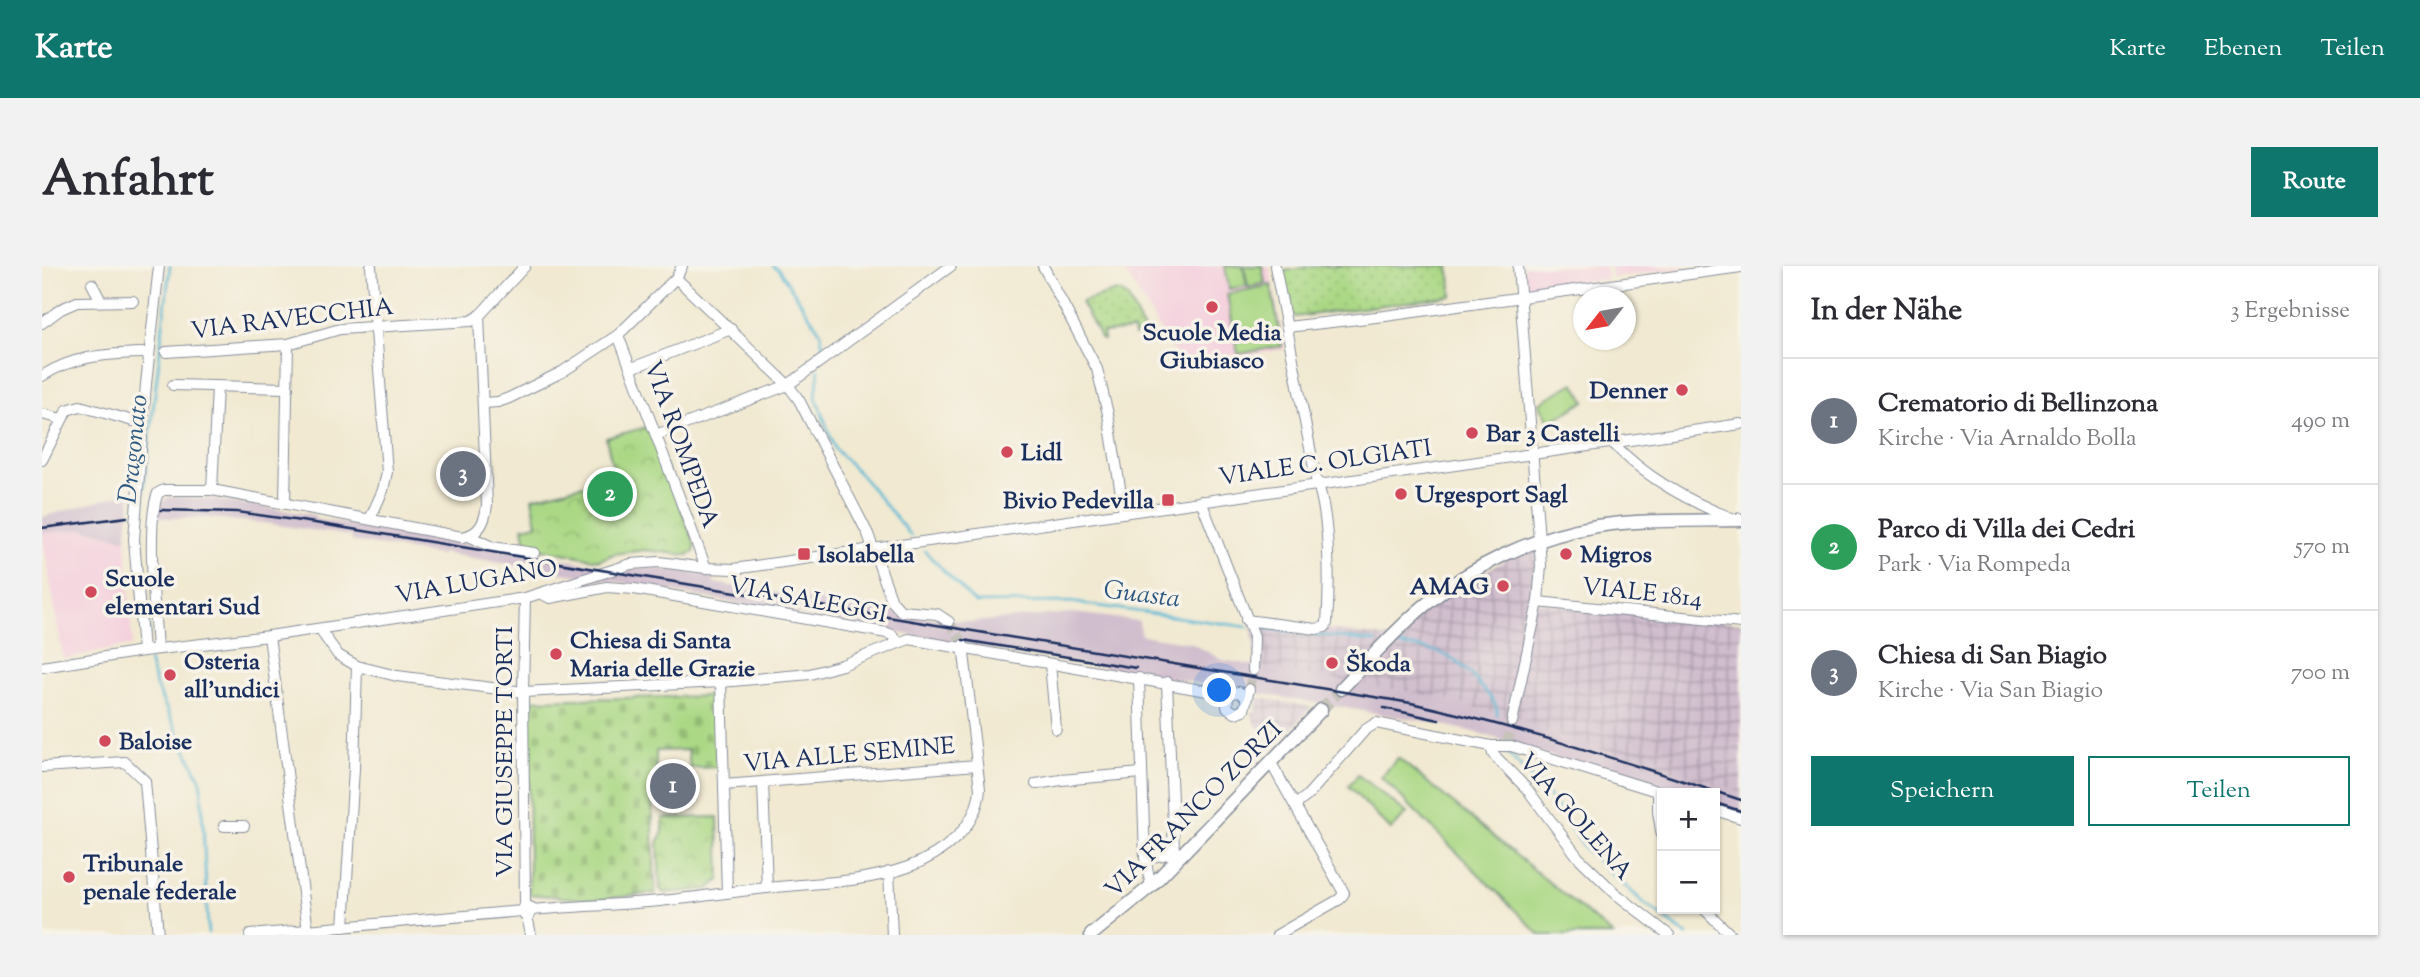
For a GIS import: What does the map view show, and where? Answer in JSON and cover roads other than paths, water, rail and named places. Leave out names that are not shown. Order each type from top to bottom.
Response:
[{"type":"main road","points":[[1341,689],[1410,617],[1436,596],[1482,566],[1540,541],[1584,528],[1625,523],[1740,520]]},
{"type":"main road","name":"VIA FRANCO ZORZI","points":[[1091,935],[1151,886],[1321,710]]},
{"type":"street","points":[[143,651],[134,548],[146,384],[159,266]]},
{"type":"street","points":[[370,519],[383,490],[387,472],[371,266]]},
{"type":"street","points":[[157,649],[152,529],[158,492],[212,490],[462,537],[469,536],[481,527],[487,505],[480,316],[525,266]]},
{"type":"street","points":[[484,403],[498,402],[527,390],[571,367],[618,335],[676,278],[682,266]]},
{"type":"street","points":[[656,435],[788,385],[951,266]]},
{"type":"street","points":[[1043,266],[1089,350],[1101,380],[1124,512]]},
{"type":"street","points":[[1247,621],[1316,629],[1325,627],[1328,606],[1328,556],[1318,484],[1275,266]]},
{"type":"street","points":[[1511,722],[1538,602],[1540,541],[1518,266]]},
{"type":"street","points":[[1287,327],[1741,267]]},
{"type":"street","points":[[676,278],[788,385],[814,427],[874,549],[888,594],[898,609],[937,614],[949,622]]},
{"type":"street","points":[[92,284],[101,302]]},
{"type":"street","points":[[42,323],[61,309],[77,302],[133,300]]},
{"type":"street","name":"VIA RAVECCHIA","points":[[166,352],[288,344],[340,329],[457,323],[471,321],[480,316]]},
{"type":"street","points":[[632,368],[731,329]]},
{"type":"street","name":"VIA ROMPEDA","points":[[618,335],[706,568]]},
{"type":"street","points":[[285,503],[288,344]]},
{"type":"street","points":[[42,376],[73,360],[142,353]]},
{"type":"street","points":[[173,385],[288,388]]},
{"type":"street","points":[[212,490],[217,387]]},
{"type":"street","points":[[42,460],[67,410],[80,406],[133,421]]},
{"type":"street","points":[[42,414],[62,419]]},
{"type":"street","name":"VIALE C. OLGIATI","points":[[914,542],[1741,424]]},
{"type":"street","points":[[1636,439],[1628,449],[1637,465]]},
{"type":"street","points":[[1612,442],[1627,459],[1695,501],[1740,520]]},
{"type":"street","points":[[1201,501],[1254,636],[1253,670]]},
{"type":"street","points":[[469,536],[492,547],[534,553]]},
{"type":"street","name":"VIA LUGANO","points":[[42,667],[525,598],[631,564],[659,562],[734,569],[914,542]]},
{"type":"street","name":"VIA SALEGGI","points":[[542,594],[550,598],[607,587],[634,589],[887,633],[898,642],[918,639],[962,644],[1050,664],[1167,682],[1230,695],[1247,693],[1246,708],[1242,712],[1235,713],[1227,707],[1226,700],[1230,695]]},
{"type":"street","name":"VIA GIUSEPPE TORTI","points":[[525,598],[523,692],[527,910],[531,935]]},
{"type":"street","name":"VIALE 1814","points":[[1538,602],[1741,623]]},
{"type":"street","points":[[323,634],[338,654],[357,666],[397,676],[523,692],[721,682],[810,674],[842,665],[898,642]]},
{"type":"street","points":[[269,636],[308,931]]},
{"type":"street","points":[[250,935],[658,901],[889,872],[929,857],[958,836],[971,821],[979,799],[962,644]]},
{"type":"street","points":[[1050,664],[1056,729]]},
{"type":"street","points":[[344,927],[355,769],[357,666]]},
{"type":"street","points":[[1139,678],[1145,858],[1151,886]]},
{"type":"street","points":[[721,682],[727,892]]},
{"type":"street","points":[[1145,858],[1168,854],[1174,849],[1167,682]]},
{"type":"street","points":[[1295,805],[1307,796],[1365,730],[1376,723],[1491,746],[1507,744],[1657,791]]},
{"type":"street","name":"VIA GOLENA","points":[[1491,746],[1493,754],[1527,789],[1578,857],[1615,893],[1669,935]]},
{"type":"street","points":[[42,767],[125,762],[145,781],[158,935]]},
{"type":"street","points":[[1271,763],[1344,893],[1340,900],[1278,935]]},
{"type":"street","name":"VIA ALLE SEMINE","points":[[724,785],[977,765]]},
{"type":"street","points":[[1036,784],[1061,779],[1142,774]]},
{"type":"street","points":[[763,783],[767,888]]},
{"type":"street","points":[[1720,812],[1741,818]]},
{"type":"street","points":[[224,826],[244,826]]},
{"type":"street","points":[[889,872],[892,935]]},
{"type":"street","points":[[1709,914],[1731,935]]},
{"type":"waterway","name":"Dragonato","points":[[149,636],[141,532],[142,503],[170,266]]},
{"type":"waterway","name":"Guasta","points":[[773,266],[779,270],[821,333],[823,350]]},
{"type":"waterway","name":"Guasta","points":[[819,369],[816,397],[835,449],[860,474],[911,536]]},
{"type":"waterway","name":"Guasta","points":[[925,551],[975,603],[1070,602],[1248,627]]},
{"type":"waterway","name":"Guasta","points":[[1255,627],[1376,642]]},
{"type":"waterway","points":[[1397,645],[1427,649],[1456,661],[1492,699],[1497,715]]},
{"type":"waterway","points":[[149,661],[157,689],[201,781],[208,933]]},
{"type":"waterway","name":"Guasta","points":[[1506,751],[1553,801],[1585,849],[1644,903],[1687,935]]},
{"type":"tunnel","points":[[949,622],[961,641]]},
{"type":"tunnel","points":[[1249,689],[1253,670]]},
{"type":"tunnel","points":[[1321,710],[1341,689]]},
{"type":"tunnel","points":[[1507,743],[1512,722]]},
{"type":"railway","points":[[161,510],[237,512],[315,523],[1411,703],[1536,735],[1741,800]]},
{"type":"railway","points":[[42,528],[127,517]]},
{"type":"railway","points":[[963,640],[1136,668]]},
{"type":"railway","points":[[1384,708],[1439,720]]},
{"type":"railway","points":[[1720,805],[1741,811]]},
{"type":"place","name":"Scuole Media Giubiasco","points":[[1212,307]]},
{"type":"place","name":"Denner","points":[[1682,390]]},
{"type":"place","name":"Bar 3 Castelli","points":[[1472,433]]},
{"type":"place","name":"Lidl","points":[[1007,452]]},
{"type":"place","name":"Chiesa di San Biagio","points":[[463,474]]},
{"type":"place","name":"Parco di Villa dei Cedri","points":[[610,494]]},
{"type":"place","name":"Urgesport Sagl","points":[[1401,494]]},
{"type":"place","name":"Bivio Pedevilla","points":[[1168,500]]},
{"type":"place","name":"Isolabella","points":[[804,554]]},
{"type":"place","name":"Migros","points":[[1566,554]]},
{"type":"place","name":"AMAG","points":[[1503,586]]},
{"type":"place","name":"Scuole elementari Sud","points":[[91,592]]},
{"type":"place","name":"Chiesa di Santa Maria delle Grazie","points":[[556,654]]},
{"type":"place","name":"Škoda","points":[[1332,663]]},
{"type":"place","name":"Osteria all'undici","points":[[170,675]]},
{"type":"place","name":"Baloise","points":[[105,741]]},
{"type":"place","name":"Crematorio di Bellinzona","points":[[673,786]]},
{"type":"place","name":"Tribunale penale federale","points":[[69,877]]}]
